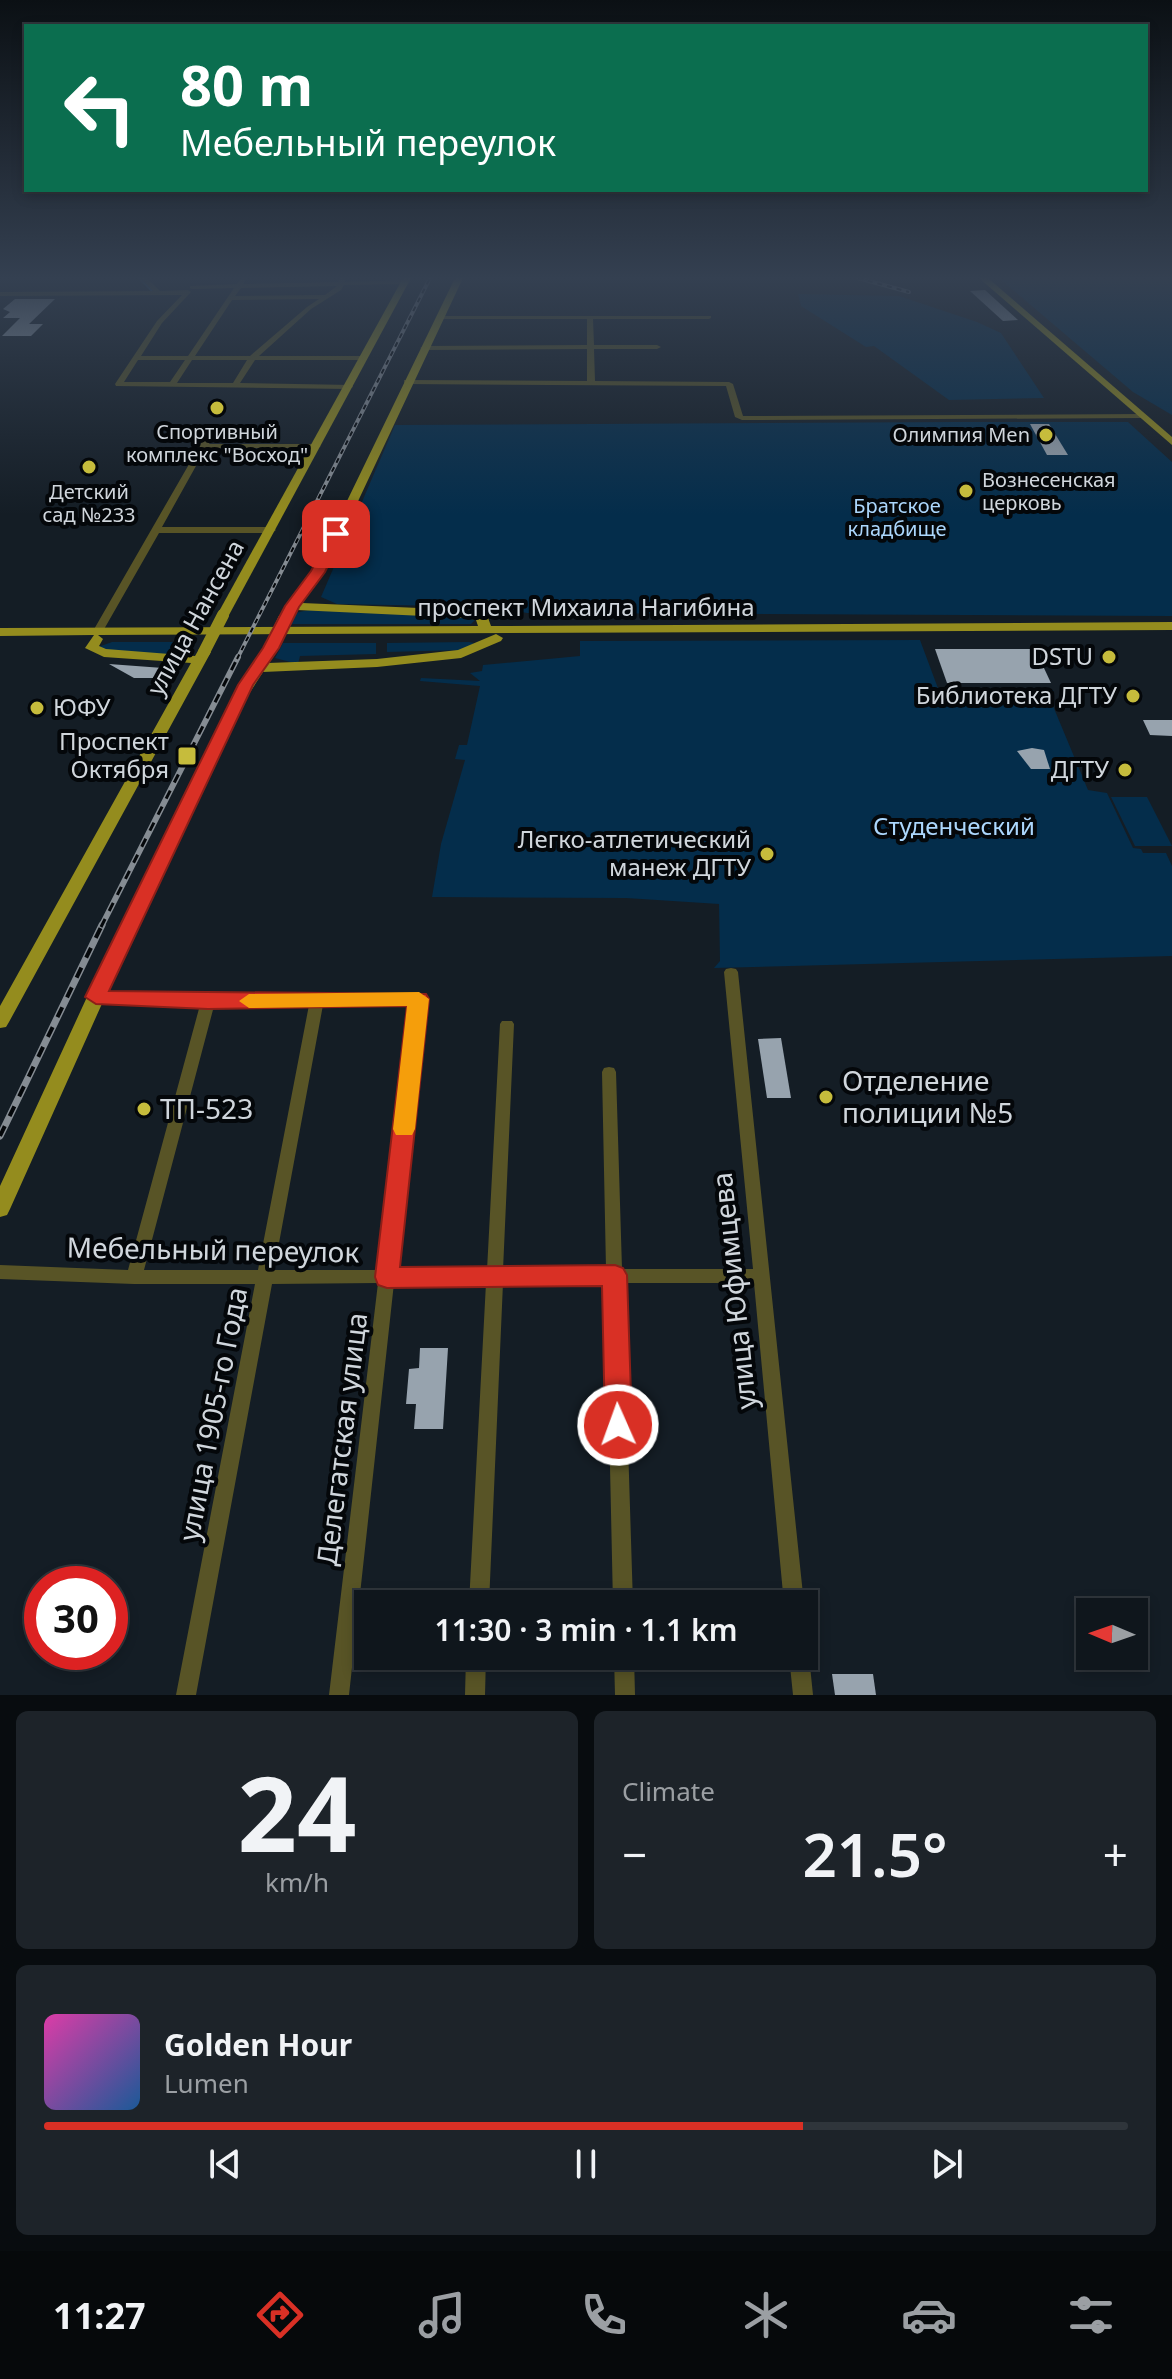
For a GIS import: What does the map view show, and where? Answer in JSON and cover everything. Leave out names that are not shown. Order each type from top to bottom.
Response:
[{"type":"main road","points":[[0,1209],[96,997],[246,685],[288,612],[322,565],[419,357]]},
{"type":"main road","points":[[1075,357],[1172,442]]},
{"type":"main road","name":"улица Нансена","points":[[0,1022],[364,358]]},
{"type":"main road","points":[[246,685],[266,672],[285,667],[456,654],[484,638],[482,618],[466,614],[288,612]]},
{"type":"main road","name":"проспект Михаила Нагибина","points":[[484,638],[1172,626]]},
{"type":"main road","name":"проспект Михаила Нагибина","points":[[0,632],[484,638],[1172,634]]},
{"type":"main road","points":[[97,635],[92,648],[104,653],[202,656]]},
{"type":"main road","name":"проспект Михаила Нагибина","points":[[0,639],[97,635]]},
{"type":"main road","points":[[264,657],[285,667]]},
{"type":"street","points":[[247,357],[137,358],[119,384],[349,387]]},
{"type":"street","points":[[235,386],[253,357]]},
{"type":"street","points":[[264,357],[364,358]]},
{"type":"street","points":[[590,357],[591,382]]},
{"type":"street","points":[[172,385],[191,358]]},
{"type":"street","points":[[407,382],[729,384],[740,418],[1143,416]]},
{"type":"street","points":[[97,635],[214,428]]},
{"type":"street","points":[[203,446],[317,446]]},
{"type":"street","points":[[156,530],[272,530]]},
{"type":"street","name":"улица Юфимцева","points":[[731,972],[793,1590]]},
{"type":"street","points":[[96,997],[208,1001],[317,1000]]},
{"type":"street","name":"Делегатская улица","points":[[317,1000],[419,999],[339,1695]]},
{"type":"street","name":"улица 1905-го Года","points":[[186,1695],[317,1000]]},
{"type":"street","points":[[134,1277],[208,1001]]},
{"type":"street","points":[[480,1590],[507,1024]]},
{"type":"street","points":[[609,1072],[623,1590]]},
{"type":"street","name":"Мебельный переулок","points":[[0,1272],[134,1277],[761,1276]]},
{"type":"street","points":[[475,1695],[476,1670]]},
{"type":"street","points":[[624,1670],[625,1695]]},
{"type":"street","points":[[800,1670],[803,1695]]},
{"type":"green space","points":[[889,357],[1017,357],[1044,398],[949,400]]},
{"type":"green space","points":[[1092,357],[1172,357],[1172,415],[1133,392]]},
{"type":"green space","name":"Братское кладбище","points":[[1128,422],[1172,462],[1172,616],[527,613],[497,607],[337,604],[321,597],[395,425]]},
{"type":"green space","points":[[313,609],[475,620],[471,624],[289,624],[295,613]]},
{"type":"green space","name":"Студенческий","points":[[920,640],[939,691],[1054,690],[1048,694],[1088,790],[1107,793],[1133,848],[1141,849],[1143,853],[1166,853],[1172,866],[1172,956],[714,968],[720,961],[719,904],[626,898],[432,897],[441,844],[465,760],[455,759],[459,745],[467,745],[480,686],[420,681],[421,678],[480,681],[470,673],[482,671],[483,665],[580,656],[580,641]]},
{"type":"green space","points":[[112,642],[180,642],[191,646],[193,651],[173,656],[146,656],[98,647]]},
{"type":"green space","points":[[283,643],[376,643],[376,654],[300,656],[298,664],[275,658]]},
{"type":"green space","points":[[387,643],[474,643],[464,650],[387,652]]},
{"type":"green space","points":[[1111,797],[1147,797],[1172,846],[1135,846]]},
{"type":"building","name":"Олимпия Men","points":[[1030,424],[1049,424],[1068,455],[1047,455]]},
{"type":"building","points":[[935,649],[1035,649],[1051,683],[947,683]]},
{"type":"building","points":[[109,664],[163,668],[157,678],[134,678]]},
{"type":"building","points":[[1143,720],[1172,720],[1172,736],[1150,735]]},
{"type":"building","points":[[1032,748],[1044,750],[1050,769],[1031,769],[1017,751]]},
{"type":"building","name":"Отделение полиции №5","points":[[781,1038],[791,1098],[767,1098],[758,1039]]},
{"type":"building","points":[[420,1348],[448,1348],[443,1429],[414,1429],[416,1404],[406,1404],[409,1369],[419,1368]]},
{"type":"building","points":[[832,1674],[873,1674],[876,1695],[835,1695]]},
{"type":"railway","points":[[237,659],[390,357]]},
{"type":"railway","points":[[102,926],[238,657]]},
{"type":"railway","points":[[0,1136],[102,926]]},
{"type":"slow traffic","points":[[249,1001],[419,999],[404,1129]]},
{"type":"place","name":"Спортивный комплекс \"Восход\"","points":[[217,408]]},
{"type":"place","name":"Олимпия Men","points":[[1046,435]]},
{"type":"place","name":"Детский сад №233","points":[[89,467]]},
{"type":"place","name":"Вознесенская церковь","points":[[966,491]]},
{"type":"place","name":"DSTU","points":[[1109,657]]},
{"type":"place","name":"Библиотека ДГТУ","points":[[1133,696]]},
{"type":"place","name":"ЮФУ","points":[[37,708]]},
{"type":"place","name":"Проспект Октября","points":[[187,756]]},
{"type":"place","name":"ДГТУ","points":[[1125,770]]},
{"type":"place","name":"Легко-атлетический манеж ДГТУ","points":[[767,854]]},
{"type":"place","name":"Отделение полиции №5","points":[[826,1097]]},
{"type":"place","name":"ТП-523","points":[[144,1109]]},
{"type":"route","points":[[336,534],[318,572],[292,606],[271,648],[246,685],[96,997],[208,1001],[419,999],[387,1277],[615,1275],[618,1425]]}]
